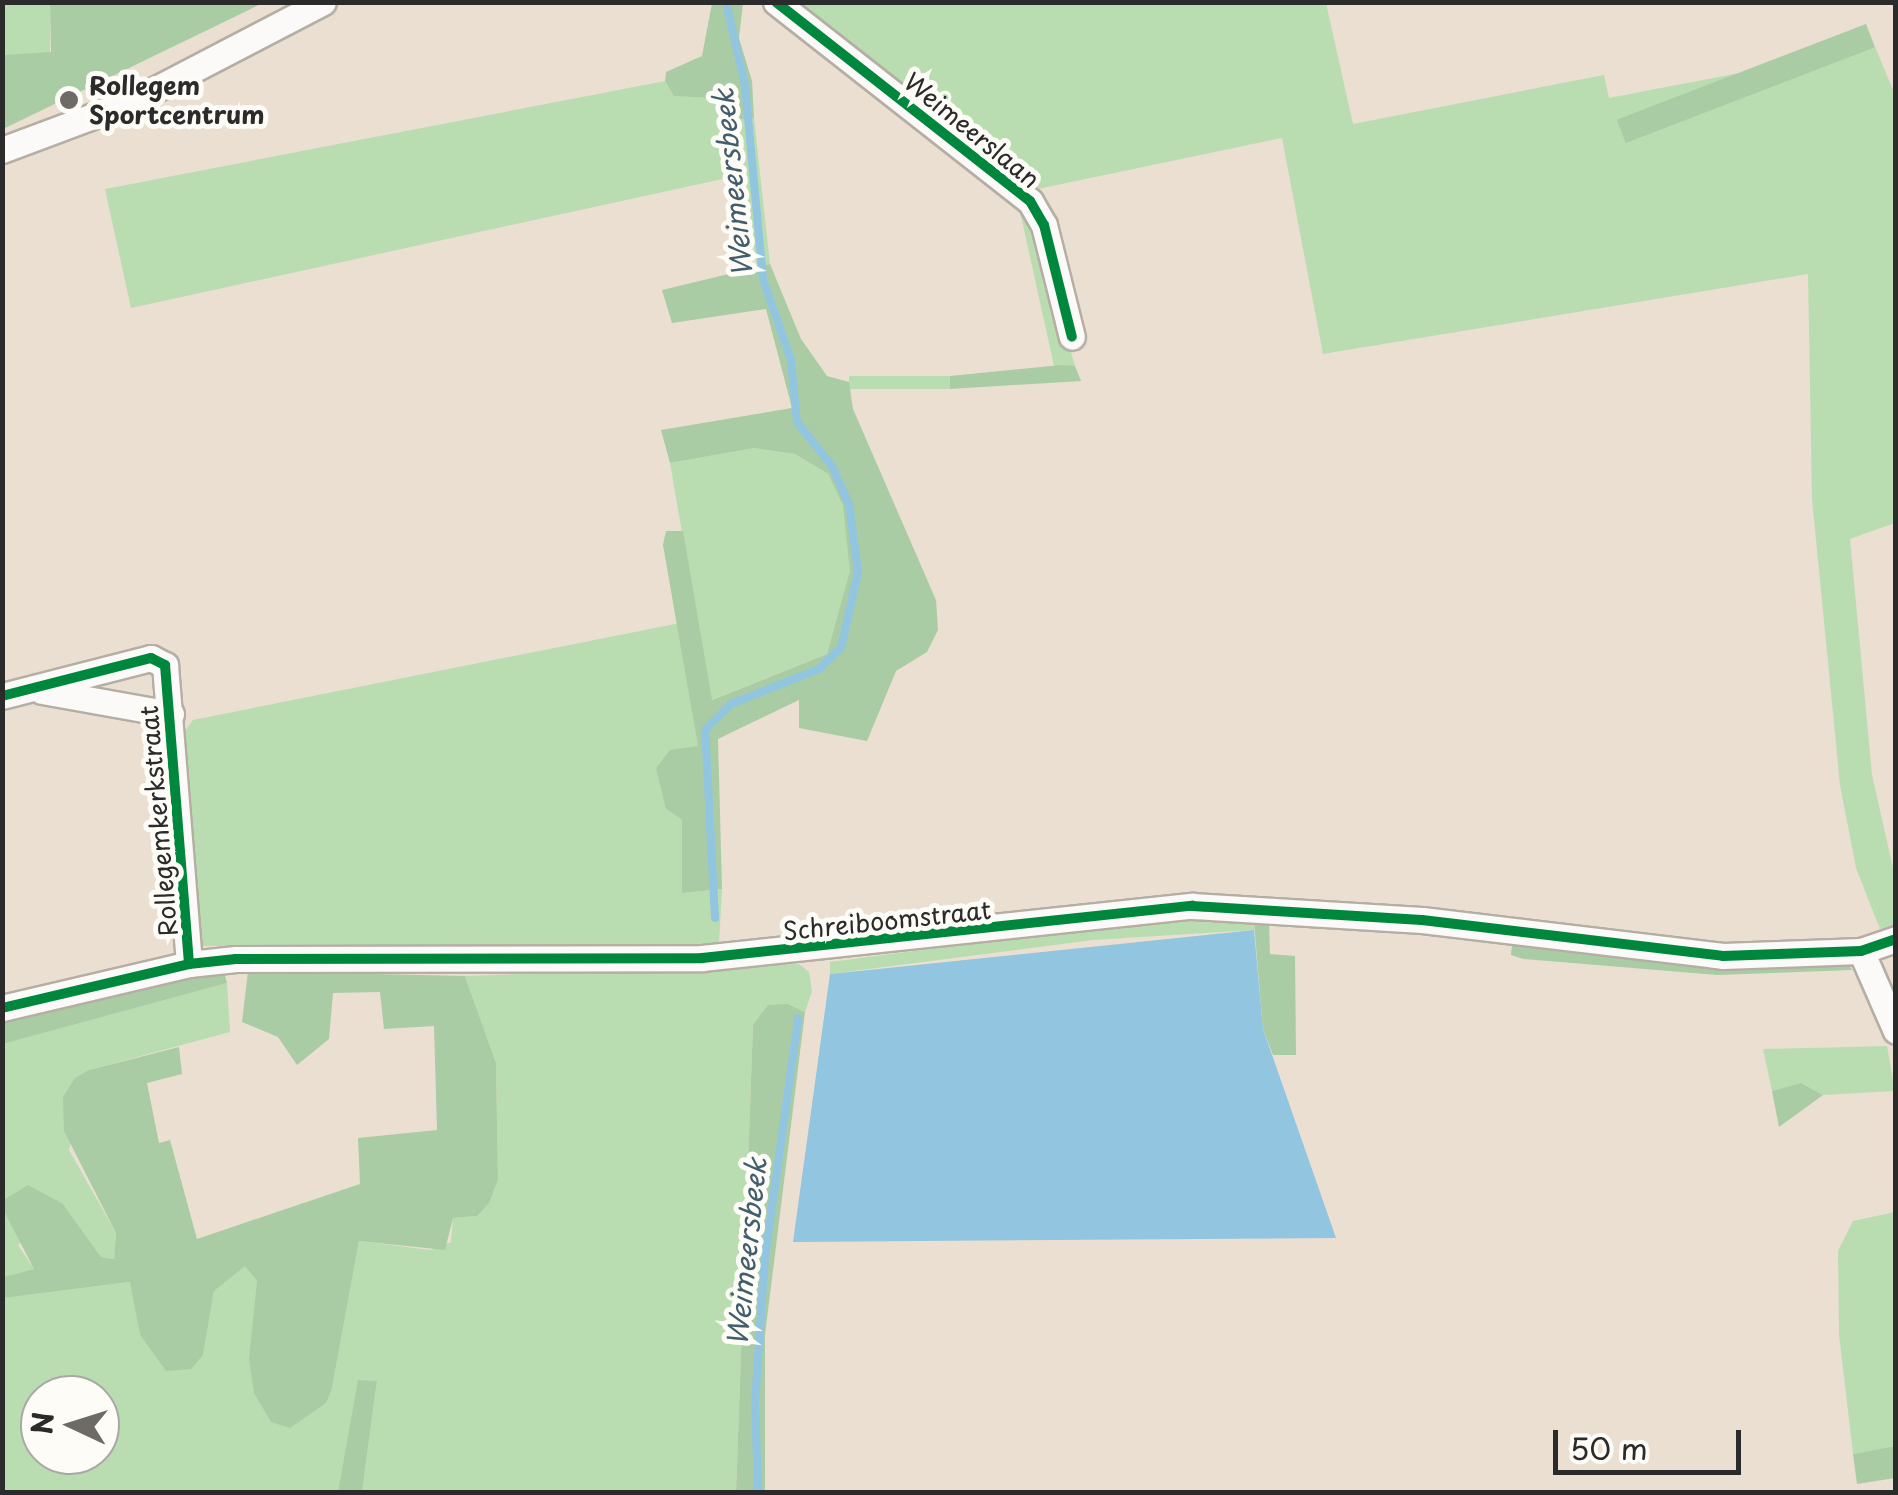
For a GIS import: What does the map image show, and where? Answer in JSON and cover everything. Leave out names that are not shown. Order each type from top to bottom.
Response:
[{"type":"street","points":[[2,150],[133,100],[323,2]]},
{"type":"street","name":"Weimeerslaan","points":[[776,2],[1030,200],[1044,225],[1072,336]]},
{"type":"street","name":"Rollegemkerkstraat","points":[[2,696],[159,659],[170,714],[189,964]]},
{"type":"street","name":"Rollegemkerkstraat","points":[[32,689],[170,714]]},
{"type":"street","name":"Schreiboomstraat","points":[[2,1008],[189,964],[290,956],[702,958],[1192,906],[1422,920],[1723,956],[1861,950],[1896,939]]},
{"type":"street","points":[[1861,950],[1896,1031]]},
{"type":"green space","points":[[50,2],[263,3],[3,129],[3,55],[51,52]]},
{"type":"green space","points":[[2,3],[50,3],[50,55],[2,55]]},
{"type":"green space","points":[[712,3],[743,3],[739,38],[752,81],[754,118],[729,120],[727,99],[674,96],[665,81],[666,72],[702,56]]},
{"type":"green space","points":[[788,3],[1326,3],[1353,124],[1604,75],[1609,98],[1875,47],[1896,97],[1895,523],[1850,539],[1872,775],[1895,877],[1895,925],[1880,929],[1856,868],[1840,785],[1812,499],[1808,274],[1323,354],[1282,138],[1033,190]]},
{"type":"green space","points":[[1866,24],[1875,47],[1626,143],[1617,120]]},
{"type":"green space","points":[[665,81],[675,96],[727,99],[730,120],[754,118],[770,264],[757,267],[741,175],[131,308],[105,189]]},
{"type":"green space","points":[[1019,207],[1027,208],[1075,366],[1054,366]]},
{"type":"green space","points":[[770,264],[801,339],[827,376],[849,382],[853,409],[936,600],[938,630],[927,652],[896,671],[867,741],[799,728],[799,700],[718,739],[722,889],[682,893],[682,820],[666,809],[656,768],[670,750],[698,746],[663,545],[666,531],[683,531],[712,700],[827,654],[850,571],[843,506],[828,474],[795,454],[754,448],[670,463],[661,430],[792,408],[766,309],[672,323],[662,290]]},
{"type":"green space","points":[[1075,366],[1081,381],[950,389],[950,376]]},
{"type":"green space","points":[[849,376],[950,376],[950,389],[849,389]]},
{"type":"green space","points":[[754,448],[795,454],[828,474],[843,506],[851,571],[827,654],[711,700],[670,463]]},
{"type":"green space","points":[[680,623],[698,746],[666,809],[682,820],[682,893],[722,889],[719,944],[200,946],[183,734],[193,720]]},
{"type":"green space","points":[[1235,917],[1254,923],[1254,930],[1093,940],[830,974],[830,962],[1096,927]]},
{"type":"green space","points":[[1254,923],[1269,923],[1270,954],[1295,956],[1296,1055],[1273,1055],[1263,1029]]},
{"type":"green space","points":[[1513,937],[1848,964],[1852,970],[1717,975],[1523,959],[1511,955]]},
{"type":"green space","points":[[799,964],[809,972],[812,991],[805,1012],[788,1004],[753,1025],[736,1492],[362,1492],[377,1382],[359,1380],[338,1492],[3,1492],[2,1298],[131,1282],[140,1335],[166,1370],[203,1355],[214,1291],[245,1265],[257,1281],[256,1314],[332,1388],[359,1241],[431,1250],[451,1242],[453,1218],[477,1216],[498,1179],[496,1063],[465,976]]},
{"type":"green space","points":[[248,971],[465,976],[496,1063],[498,1179],[489,1203],[477,1216],[453,1218],[445,1250],[359,1241],[332,1388],[326,1403],[290,1428],[271,1422],[254,1393],[249,1359],[257,1281],[245,1266],[214,1291],[203,1355],[191,1369],[166,1371],[140,1335],[130,1282],[3,1298],[3,1277],[34,1269],[5,1213],[5,1199],[28,1185],[63,1204],[101,1257],[114,1259],[116,1233],[64,1131],[63,1097],[75,1078],[89,1070],[179,1047],[182,1074],[147,1083],[159,1143],[170,1140],[197,1239],[360,1184],[358,1138],[437,1130],[434,1026],[384,1029],[380,992],[333,993],[329,1039],[297,1065],[278,1037],[242,1022]]},
{"type":"green space","points":[[224,972],[227,983],[3,1044],[3,1016]]},
{"type":"green space","points":[[227,983],[230,1032],[89,1070],[69,1150],[116,1233],[114,1259],[101,1257],[63,1204],[18,1245],[34,1269],[3,1277],[3,1044]]},
{"type":"green space","points":[[788,1004],[805,1012],[765,1335],[765,1492],[736,1492],[753,1025],[768,1005]]},
{"type":"green space","points":[[1887,1046],[1895,1091],[1823,1095],[1801,1083],[1772,1091],[1763,1049]]},
{"type":"green space","points":[[1801,1083],[1823,1095],[1779,1127],[1772,1091]]},
{"type":"green space","points":[[1895,1212],[1895,1446],[1853,1454],[1839,1334],[1838,1251],[1853,1221]]},
{"type":"green space","points":[[358,1380],[377,1381],[362,1492],[338,1492]]},
{"type":"green space","points":[[1895,1446],[1895,1478],[1857,1484],[1853,1454]]},
{"type":"water","points":[[1254,930],[1263,1029],[1336,1238],[793,1242],[830,974]]},
{"type":"waterway","name":"Weimeersbeek","points":[[715,918],[705,730],[731,704],[819,669],[841,648],[858,572],[849,504],[832,466],[797,422],[791,360],[763,279],[745,85],[726,2]]},
{"type":"waterway","name":"Weimeersbeek","points":[[758,1492],[755,1402],[765,1257],[798,1018]]},
{"type":"cycle path","points":[[776,2],[1030,201],[1044,225],[1072,337]]},
{"type":"cycle path","points":[[2,696],[151,658],[165,665],[189,964]]},
{"type":"cycle path","points":[[2,1008],[189,964],[236,959],[702,958],[1192,906],[1422,920],[1723,956],[1861,951],[1896,939]]},
{"type":"place","name":"Rollegem Sportcentrum","points":[[69,100]]}]
